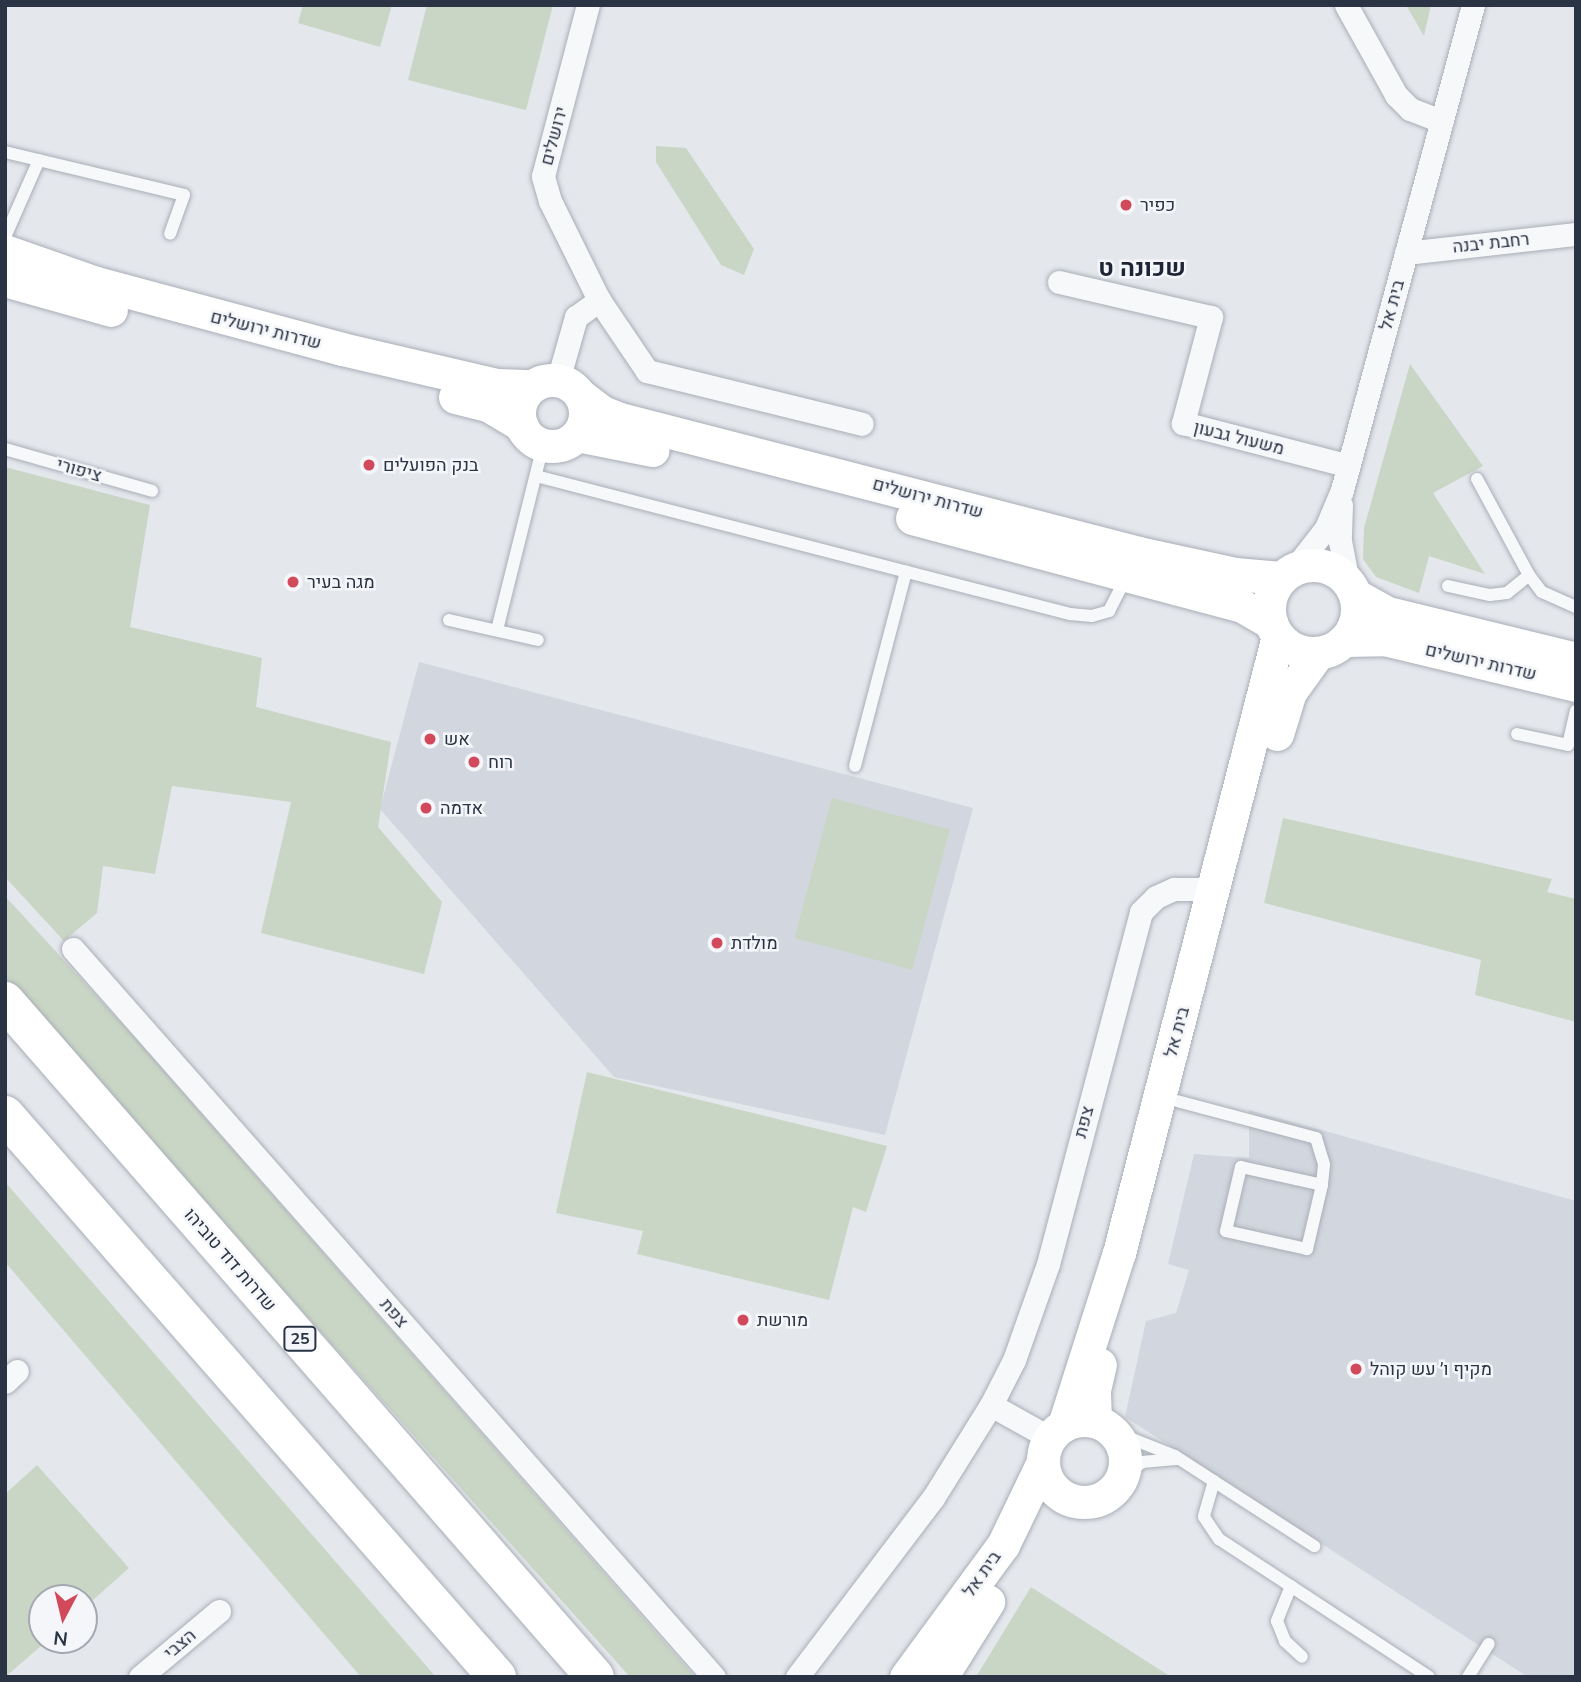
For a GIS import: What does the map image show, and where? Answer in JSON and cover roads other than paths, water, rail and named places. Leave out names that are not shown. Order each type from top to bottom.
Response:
[{"type":"highway","name":"שדרות דוד טוביהו","points":[[5,1001],[595,1677]]},
{"type":"highway","points":[[5,1115],[497,1677]]},
{"type":"street","name":"ירושלים","points":[[589,5],[543,176],[550,201],[599,300],[647,371],[862,424]]},
{"type":"street","points":[[1346,5],[1396,95],[1410,109],[1442,121]]},
{"type":"street","name":"בית אל","points":[[1288,574],[1326,528],[1342,490],[1473,5]]},
{"type":"street","name":"רחבת יבנה","points":[[1406,253],[1576,234]]},
{"type":"street","name":"שדרות ירושלים","points":[[5,251],[96,283],[342,349],[497,385],[557,387],[620,419],[1139,553],[1235,574],[1288,574]]},
{"type":"street","name":"שדרות ירושלים","points":[[5,281],[488,405],[532,435]]},
{"type":"street","name":"משעול גבעון","points":[[1059,282],[1211,317],[1183,423],[1349,466]]},
{"type":"street","points":[[557,387],[576,317],[599,300]]},
{"type":"street","points":[[557,387],[585,416],[577,435],[561,444],[532,435],[520,404],[557,387]]},
{"type":"street","name":"שדרות ירושלים","points":[[577,435],[635,446],[1128,574],[1242,606],[1275,629]]},
{"type":"street","name":"בית אל","points":[[1342,490],[1339,541],[1352,588]]},
{"type":"street","points":[[1323,566],[1352,588],[1357,619],[1331,647],[1296,649],[1275,629],[1270,599],[1288,574],[1323,566]]},
{"type":"street","name":"שדרות ירושלים","points":[[1352,588],[1388,613],[1576,659]]},
{"type":"street","name":"בית אל","points":[[1073,1435],[1214,889],[1275,629]]},
{"type":"street","name":"שדרות ירושלים","points":[[1331,647],[1384,639],[1576,685]]},
{"type":"street","name":"בית אל","points":[[906,1677],[1003,1545],[1073,1435],[1099,1368],[1136,1256],[1283,710],[1298,677],[1331,647]]},
{"type":"street","name":"צפת","points":[[797,1677],[895,1553],[991,1405],[1014,1360],[1048,1264],[1141,912],[1156,897],[1174,889],[1214,889]]},
{"type":"street","name":"צפת","points":[[73,949],[714,1677]]},
{"type":"street","points":[[991,1405],[1124,1452],[1121,1478]]},
{"type":"street","points":[[1073,1435],[1056,1490],[1079,1501]]},
{"type":"street","name":"בית אל","points":[[941,1677],[1035,1530],[1049,1513],[1079,1501],[1104,1496],[1121,1478]]},
{"type":"street","name":"הצבי","points":[[141,1677],[219,1611]]},
{"type":"lane","points":[[5,152],[184,195],[170,234]]},
{"type":"lane","points":[[5,237],[39,160]]},
{"type":"lane","points":[[497,630],[536,477],[532,435]]},
{"type":"lane","name":"ציפורי","points":[[5,449],[152,491]]},
{"type":"lane","points":[[536,477],[906,572],[1092,616],[1109,611],[1128,574]]},
{"type":"lane","points":[[1477,479],[1529,575],[1542,592],[1576,607]]},
{"type":"lane","points":[[855,766],[906,572]]},
{"type":"lane","points":[[1448,586],[1490,595],[1507,593],[1529,575]]},
{"type":"lane","points":[[449,620],[538,640]]},
{"type":"lane","points":[[1517,734],[1568,745],[1576,711]]},
{"type":"lane","points":[[1177,1101],[1315,1138],[1324,1165],[1322,1185],[1307,1249],[1226,1231],[1241,1167],[1322,1185]]},
{"type":"lane","points":[[1073,1435],[1183,1461],[1314,1546]]},
{"type":"lane","points":[[1121,1478],[1147,1460],[1183,1461]]},
{"type":"lane","points":[[1214,1481],[1204,1510],[1209,1529],[1429,1677]]},
{"type":"lane","points":[[1291,1586],[1277,1621],[1285,1641],[1301,1657]]},
{"type":"lane","points":[[1468,1677],[1489,1644]]},
{"type":"place","name":"כפיר","points":[[1126,205]]},
{"type":"place","name":"בנק הפועלים","points":[[369,465]]},
{"type":"place","name":"מגה בעיר","points":[[293,582]]},
{"type":"place","name":"אש","points":[[430,739]]},
{"type":"place","name":"רוח","points":[[474,762]]},
{"type":"place","name":"אדמה","points":[[426,808]]},
{"type":"place","name":"מולדת","points":[[717,943]]},
{"type":"place","name":"מורשת","points":[[743,1320]]},
{"type":"place","name":"מקיף ו׳ עש קוהל","points":[[1356,1369]]},
{"type":"district","name":"שכונה ט","points":[[1142,269]]}]
